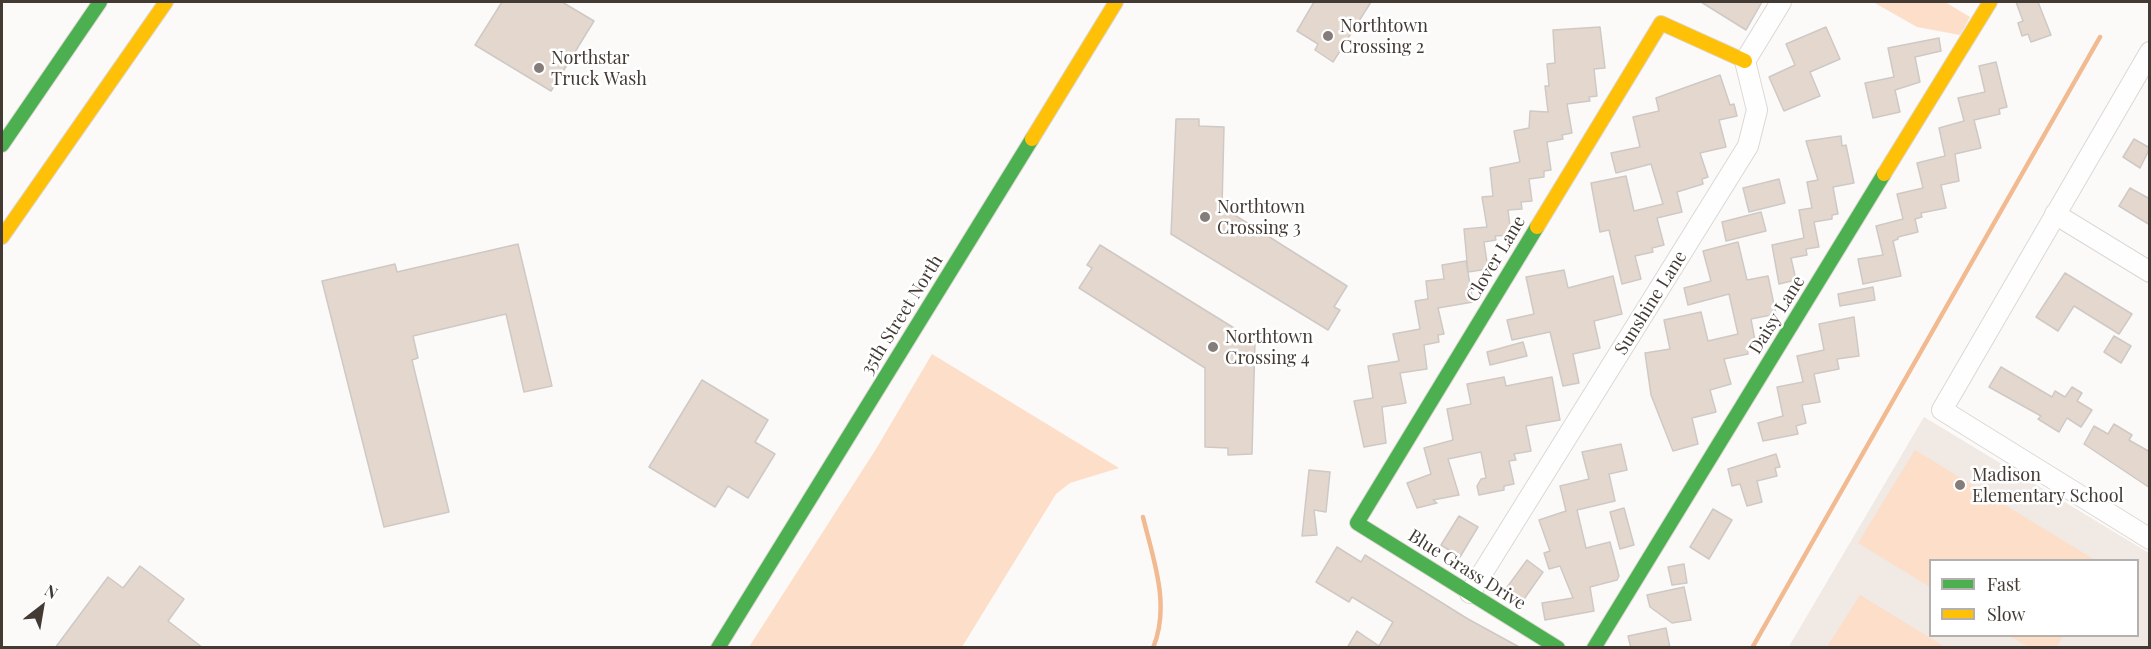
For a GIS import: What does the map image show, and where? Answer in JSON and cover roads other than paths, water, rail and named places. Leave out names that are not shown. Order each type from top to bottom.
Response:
[{"type":"main road","points":[[5,140],[100,2]]},
{"type":"main road","points":[[2,237],[166,2]]},
{"type":"main road","name":"35th Street North","points":[[718,648],[1116,2]]},
{"type":"main road","name":"Daisy Lane","points":[[1594,648],[1990,2]]},
{"type":"main road","points":[[5,140],[76,12]]},
{"type":"main road","name":"Clover Lane","points":[[1357,523],[1661,23],[1745,61]]},
{"type":"main road","name":"Blue Grass Drive","points":[[1357,523],[1558,648]]},
{"type":"street","points":[[1745,61],[1781,2]]},
{"type":"street","points":[[2150,52],[1942,410],[2150,539]]},
{"type":"street","name":"Sunshine Lane","points":[[1470,593],[1748,146],[1757,110],[1745,61]]},
{"type":"street","points":[[2055,214],[2150,272]]},
{"type":"waterway","points":[[1752,648],[2100,37]]},
{"type":"waterway","points":[[1143,517],[1155,566],[1160,599],[1158,632],[1153,648]]},
{"type":"place","name":"Northtown Crossing 2","points":[[1328,36]]},
{"type":"place","name":"Northstar Truck Wash","points":[[539,68]]},
{"type":"place","name":"Northtown Crossing 3","points":[[1205,217]]},
{"type":"place","name":"Northtown Crossing 4","points":[[1213,347]]},
{"type":"place","name":"Madison Elementary School","points":[[1960,485]]}]
